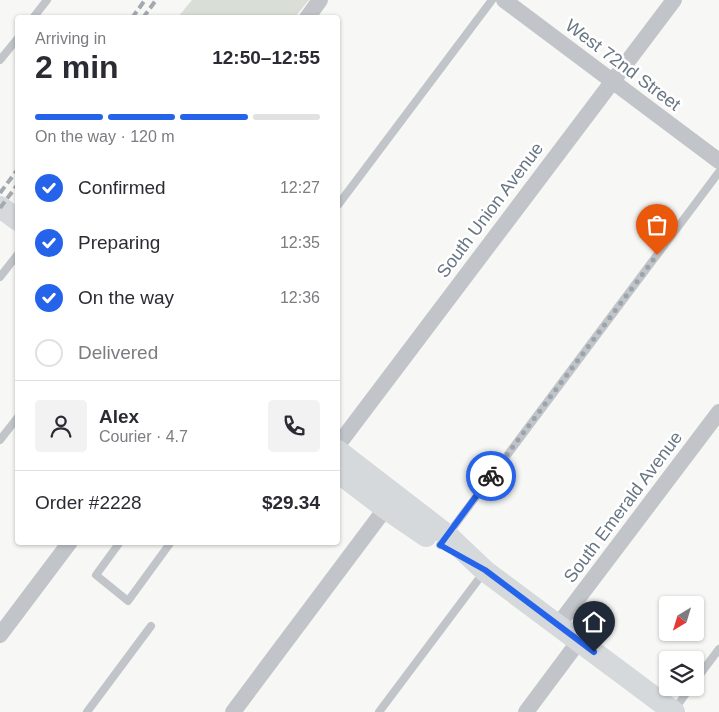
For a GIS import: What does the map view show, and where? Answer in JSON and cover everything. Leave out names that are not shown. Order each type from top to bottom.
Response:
[{"type":"main road","points":[[0,207],[15,218]]},
{"type":"main road","points":[[340,453],[390,502]]},
{"type":"main road","points":[[340,473],[390,502],[485,570],[673,712]]},
{"type":"street","points":[[309,15],[320,0]]},
{"type":"street","name":"West 72nd Street","points":[[504,0],[719,161]]},
{"type":"street","name":"South Union Avenue","points":[[340,442],[674,0]]},
{"type":"street","name":"South Emerald Avenue","points":[[558,625],[719,412]]},
{"type":"street","points":[[233,712],[390,502]]},
{"type":"street","points":[[0,635],[68,545]]},
{"type":"street","points":[[526,712],[579,641]]},
{"type":"lane","points":[[35,15],[47,0]]},
{"type":"lane","points":[[340,202],[492,0]]},
{"type":"lane","points":[[0,60],[15,42]]},
{"type":"lane","points":[[443,540],[719,172]]},
{"type":"lane","points":[[0,277],[15,258]]},
{"type":"lane","points":[[0,440],[15,421]]},
{"type":"lane","points":[[118,545],[96,575],[128,601],[169,545]]},
{"type":"lane","points":[[379,712],[485,570]]},
{"type":"lane","points":[[87,712],[151,626]]},
{"type":"lane","points":[[704,670],[719,650]]},
{"type":"lane","points":[[673,712],[684,696]]},
{"type":"shaded area","points":[[192,0],[309,0],[297,15],[180,15]]},
{"type":"railway","points":[[134,15],[145,0]]},
{"type":"railway","points":[[145,15],[156,0]]},
{"type":"railway","points":[[0,193],[15,173]]},
{"type":"railway","points":[[0,208],[15,188]]},
{"type":"way so far","points":[[491,476],[657,255]]},
{"type":"route","points":[[491,476],[440,545],[485,570],[594,652]]}]
